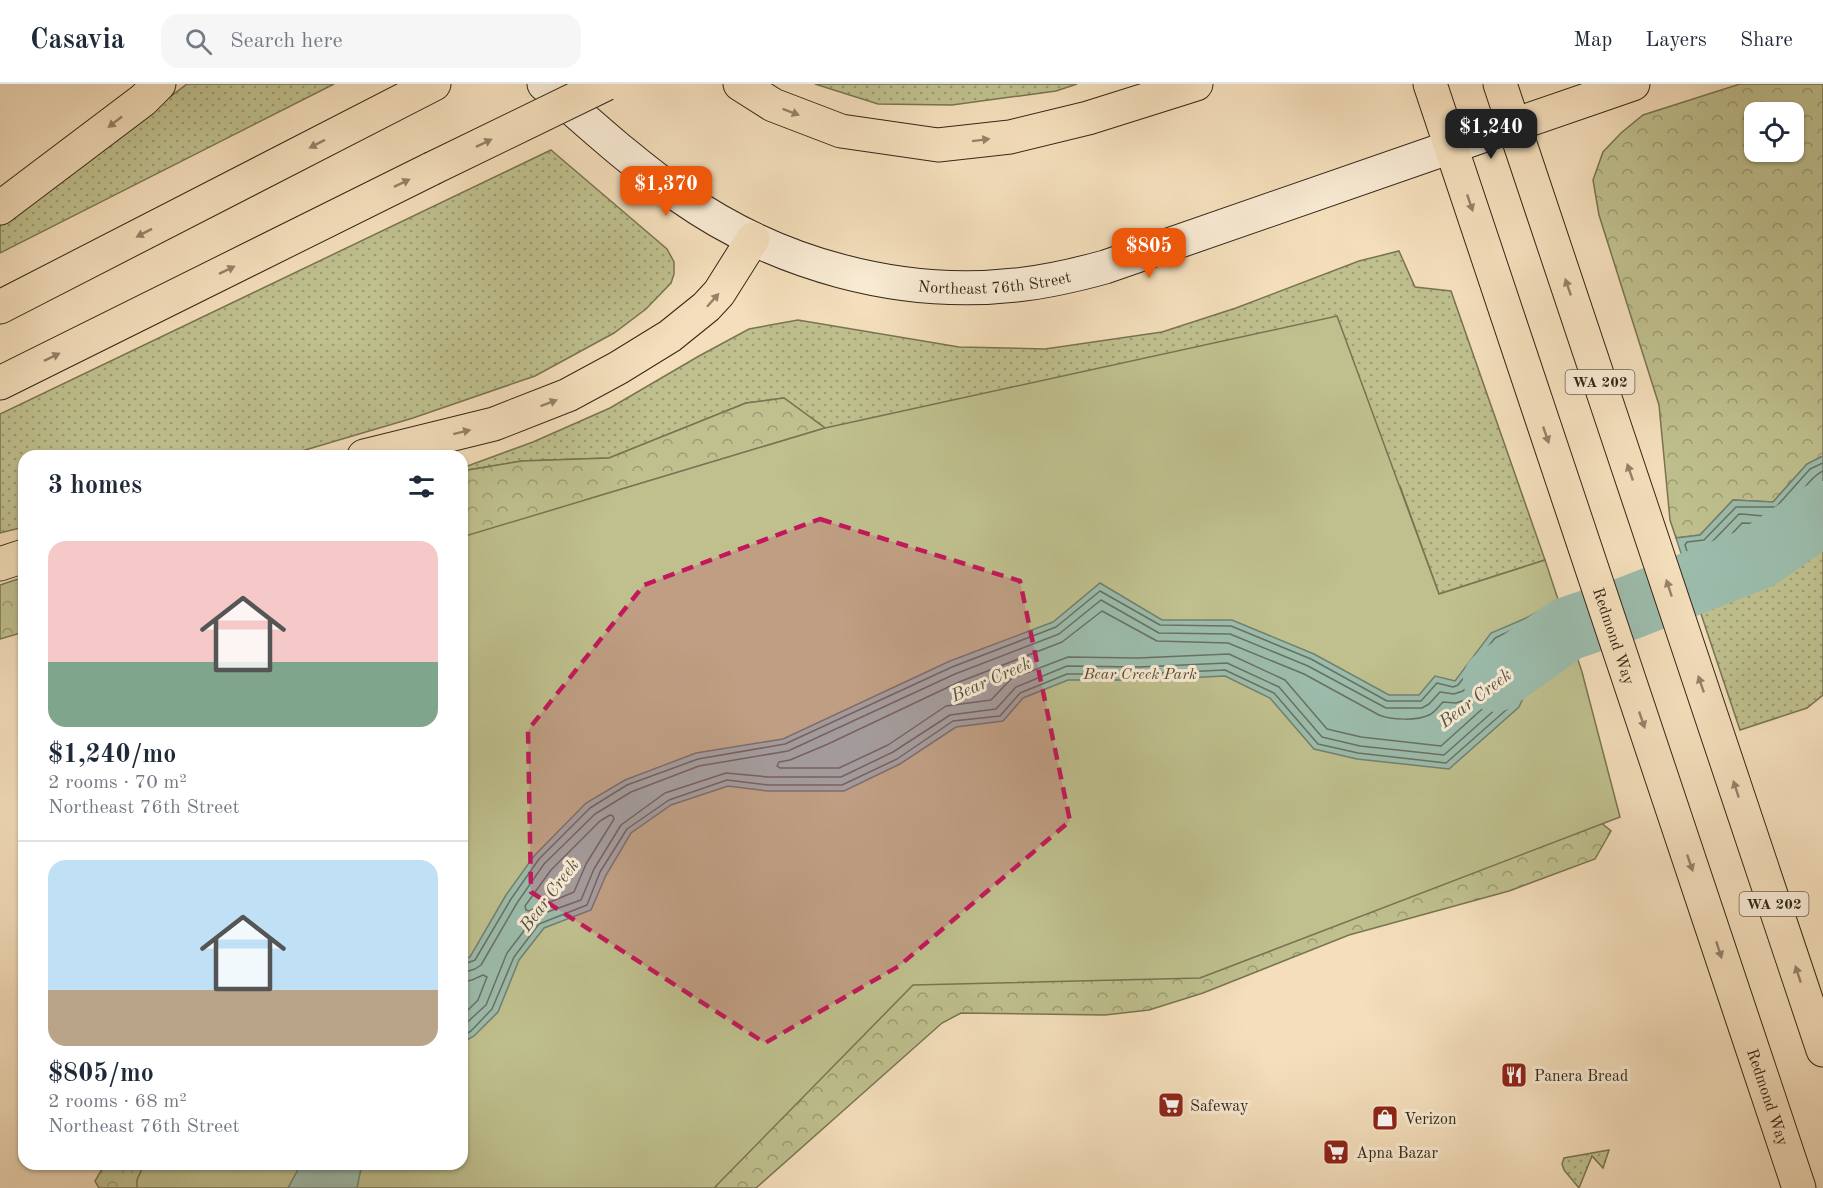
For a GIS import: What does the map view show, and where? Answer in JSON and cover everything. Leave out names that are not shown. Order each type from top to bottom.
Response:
[{"type":"main road","points":[[0,208],[143,100],[159,84]]},
{"type":"main road","points":[[0,307],[434,84]]},
{"type":"main road","name":"Northeast 76th Street","points":[[544,84],[613,144],[673,191],[721,222],[753,239],[813,263],[876,279],[951,287],[1017,285],[1077,275],[1106,267],[1514,125]]},
{"type":"main road","points":[[0,383],[606,84]]},
{"type":"main road","points":[[740,84],[773,105],[841,131],[938,145],[1010,137],[1088,118],[1196,84]]},
{"type":"main road","name":"Redmond Way","points":[[1430,84],[1799,1188]]},
{"type":"main road","name":"WA 202","points":[[1500,84],[1823,1050]]},
{"type":"main road","points":[[1514,125],[1633,84]]},
{"type":"main road","points":[[388,450],[494,424],[568,395],[618,368],[670,336],[706,307],[719,293],[753,239]]},
{"type":"main road","points":[[0,564],[18,558]]},
{"type":"highlighted area","points":[[820,519],[1020,581],[1070,821],[899,966],[765,1043],[531,892],[528,730],[644,585]]},
{"type":"green space","points":[[187,84],[334,84],[0,253],[0,226]]},
{"type":"green space","points":[[815,84],[1077,84],[1056,91],[952,105],[878,104]]},
{"type":"green space","points":[[1740,84],[1823,84],[1823,456],[1807,464],[1773,502],[1733,500],[1700,535],[1676,538],[1670,520],[1659,405],[1599,215],[1593,180],[1603,152],[1643,115]]},
{"type":"green space","points":[[551,150],[667,249],[674,262],[671,283],[646,309],[614,333],[535,376],[413,418],[305,450],[18,450],[18,528],[0,533],[0,414]]},
{"type":"green space","points":[[1399,251],[1415,287],[1451,291],[1545,560],[1439,594],[1400,486],[585,500],[825,428],[784,398],[746,403],[609,458],[522,461],[468,470],[468,466],[533,442],[610,408],[749,329],[798,320],[959,347],[1045,349],[1162,332],[1236,308],[1359,261]]},
{"type":"green space","name":"Bear Creek Park","points":[[1337,316],[1439,594],[1545,560],[1582,672],[1620,817],[1200,978],[913,985],[714,1188],[137,1188],[137,1180],[141,1170],[468,1170],[468,535],[825,428]]},
{"type":"green space","points":[[784,398],[825,428],[585,500],[468,938],[468,470],[522,461],[609,458],[746,403]]},
{"type":"green space","points":[[1823,548],[1823,695],[1807,708],[1740,730],[1692,587],[1785,574]]},
{"type":"green space","points":[[18,579],[18,634],[0,639],[0,585]]},
{"type":"green space","points":[[1581,806],[1611,831],[1595,859],[1509,891],[1349,935],[1203,993],[1149,1010],[1105,1015],[961,1013],[942,1023],[756,1188],[651,1188],[869,967]]},
{"type":"green space","points":[[1609,1150],[1603,1168],[1592,1156],[1579,1188],[1564,1170],[1562,1164],[1564,1158]]},
{"type":"green space","points":[[101,1170],[298,1170],[288,1188],[99,1188],[95,1181]]},
{"type":"water","points":[[1823,456],[1823,548],[1785,574],[1692,587],[1676,538],[1700,535],[1733,500],[1773,502],[1807,464]]},
{"type":"water","points":[[1100,583],[1162,620],[1232,620],[1314,654],[1389,695],[1419,695],[1435,676],[1455,681],[1491,633],[1558,601],[1570,635],[1538,666],[1519,707],[1449,769],[1357,759],[1314,749],[1270,698],[1225,676],[1139,680],[1068,680],[1023,698],[1003,721],[956,727],[900,764],[844,791],[767,791],[728,786],[671,805],[631,833],[606,875],[591,910],[544,928],[519,960],[498,1012],[468,1040],[468,958],[506,895],[534,856],[586,803],[625,780],[696,753],[783,739],[950,661],[1053,622]]},
{"type":"water","points":[[298,1170],[361,1170],[357,1188],[288,1188]]},
{"type":"waterway","name":"Bear Creek","points":[[1495,680],[1567,629],[1629,608],[1757,558],[1823,513]]},
{"type":"place","name":"Panera Bread","points":[[1514,1075]]},
{"type":"place","name":"Safeway","points":[[1171,1105]]},
{"type":"place","name":"Verizon","points":[[1385,1118]]},
{"type":"place","name":"Apna Bazar","points":[[1336,1152]]}]
